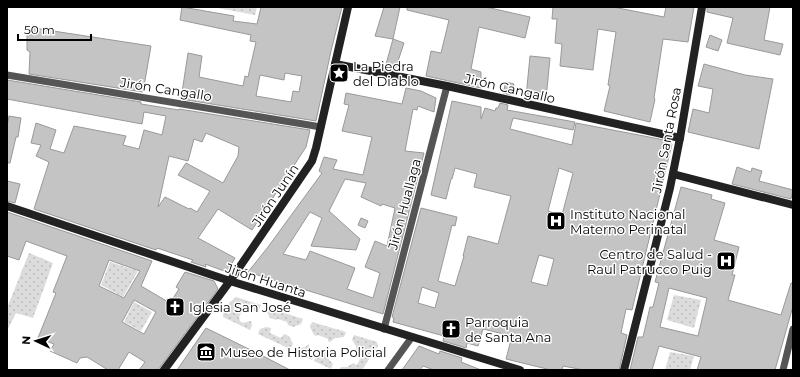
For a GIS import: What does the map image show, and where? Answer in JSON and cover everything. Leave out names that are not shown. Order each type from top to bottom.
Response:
[{"type":"street","name":"Jirón Junín","points":[[164,370],[230,281],[312,161],[348,7]]},
{"type":"street","name":"Jirón Santa Rosa","points":[[624,370],[673,174],[702,7]]},
{"type":"street","name":"Jirón Cangallo","points":[[335,64],[447,86],[680,138]]},
{"type":"street","name":"Jirón Cangallo","points":[[7,75],[321,127]]},
{"type":"street","name":"Jirón Huallaga","points":[[384,329],[447,86]]},
{"type":"street","points":[[673,174],[793,205]]},
{"type":"street","name":"Jirón Huanta","points":[[7,206],[230,281],[520,370]]},
{"type":"street","points":[[783,370],[793,329]]},
{"type":"street","points":[[388,370],[412,338]]},
{"type":"shaded area","points":[[213,7],[257,7],[255,15]]},
{"type":"shaded area","points":[[29,253],[53,263],[33,318],[16,313],[7,331],[7,308]]},
{"type":"shaded area","points":[[110,262],[138,271],[123,297],[101,285]]},
{"type":"shaded area","points":[[674,295],[701,300],[694,328],[667,320]]},
{"type":"shaded area","points":[[236,297],[261,305],[259,310],[255,311],[249,305],[245,306],[239,317],[242,323],[251,321],[252,325],[250,330],[223,317],[224,311]]},
{"type":"shaded area","points":[[134,302],[152,312],[141,331],[124,322]]},
{"type":"shaded area","points":[[269,308],[303,319],[301,324],[293,327],[288,325],[287,322],[270,318],[267,312]]},
{"type":"shaded area","points":[[312,322],[346,332],[344,337],[335,338],[330,342],[328,339],[314,335],[310,327]]},
{"type":"shaded area","points":[[266,327],[271,328],[270,333],[281,338],[284,334],[289,336],[293,344],[290,349],[258,334],[260,329]]},
{"type":"shaded area","points":[[354,335],[377,342],[378,346],[362,370],[339,370],[341,367],[347,367],[353,363],[357,365],[362,355],[357,353],[356,346],[352,340]]},
{"type":"shaded area","points":[[309,344],[309,352],[314,355],[312,360],[298,353],[301,348]]},
{"type":"shaded area","points":[[325,351],[327,352],[329,360],[333,364],[331,369],[314,361],[316,355],[322,357]]},
{"type":"shaded area","points":[[670,352],[694,356],[690,370],[665,370]]},
{"type":"building","points":[[182,7],[234,16],[233,21],[257,24],[261,7],[342,7],[316,121],[181,99],[188,53],[202,56],[199,77],[243,86],[245,76],[248,77],[256,42],[250,41],[251,35],[180,20]],"holes":[[[285,73],[302,76],[299,92],[293,91],[291,102],[256,96],[260,75],[284,80]]]},
{"type":"building","points":[[384,7],[400,7],[393,39],[375,36]]},
{"type":"building","points":[[407,7],[486,7],[530,17],[525,38],[479,27],[471,69],[481,72],[481,88],[426,76],[431,51],[441,53],[449,20],[407,10]]},
{"type":"building","points":[[553,7],[613,7],[664,17],[666,7],[694,7],[688,42],[663,39],[655,99],[650,122],[604,111],[610,86],[608,85],[616,32],[598,29],[593,70],[560,66],[562,44],[555,43],[557,19],[552,19]]},
{"type":"building","points":[[707,7],[770,7],[764,40],[783,44],[780,55],[727,43],[733,18],[707,12]]},
{"type":"building","points":[[27,27],[151,46],[143,92],[29,74],[30,52],[27,50]]},
{"type":"building","points":[[710,35],[722,40],[718,51],[706,47]]},
{"type":"building","points":[[393,39],[404,43],[395,70],[385,68]]},
{"type":"building","points":[[530,56],[550,58],[546,99],[526,97]]},
{"type":"building","points":[[704,64],[745,75],[773,79],[759,149],[688,132],[693,109],[709,113],[713,89],[698,86]]},
{"type":"building","points":[[7,80],[141,102],[141,104],[310,130],[306,147],[252,230],[218,209],[198,238],[235,258],[227,272],[205,264],[206,267],[191,262],[193,260],[157,248],[156,250],[34,209],[49,162],[36,156],[41,145],[31,143],[36,123],[56,130],[50,149],[64,153],[74,126],[126,136],[123,145],[139,149],[144,130],[162,135],[166,116],[144,112],[142,124],[7,99]],"holes":[[[206,133],[239,147],[238,156],[223,183],[186,163],[178,175],[210,191],[197,212],[165,197],[158,207],[169,156],[188,161],[194,139],[202,142]]]},
{"type":"building","points":[[506,82],[514,84],[511,95],[503,93]]},
{"type":"building","points":[[406,88],[421,91],[436,98],[434,112],[418,106],[417,110],[413,109],[405,151],[424,153],[383,314],[248,272],[322,173],[319,171],[324,157],[337,160],[333,169],[363,175],[372,137],[342,131],[349,105],[344,104],[346,93],[402,104]],"holes":[[[345,179],[366,183],[361,197],[381,206],[382,204],[395,208],[387,246],[375,241],[365,267],[380,273],[373,298],[347,289],[355,268],[310,251],[306,260],[283,254],[310,212],[322,218],[311,246],[356,250],[360,239],[329,211]]]},
{"type":"building","name":"Instituto Nacional Materno Perinatal","points":[[452,101],[481,107],[481,119],[485,108],[495,111],[500,103],[508,105],[507,110],[575,122],[573,130],[513,118],[510,129],[572,145],[576,123],[669,141],[672,144],[632,310],[626,309],[621,333],[627,335],[619,370],[584,370],[563,366],[562,370],[551,370],[506,359],[512,336],[483,329],[478,346],[467,343],[466,348],[443,341],[444,336],[393,322],[394,318],[392,317],[421,208],[457,217],[455,226],[452,225],[438,281],[455,286],[468,236],[498,244],[511,196],[474,187],[477,174],[455,168],[446,199],[431,195]],"holes":[[[559,168],[573,173],[562,215],[548,211]],[[539,255],[554,259],[547,286],[531,282]],[[422,287],[439,293],[435,308],[418,303]]]},
{"type":"building","points":[[9,116],[21,118],[18,137],[16,137],[10,163],[7,163],[7,126]]},
{"type":"building","points":[[737,167],[751,172],[752,168],[762,171],[759,181],[793,190],[791,199],[732,184]]},
{"type":"building","points":[[7,181],[20,184],[15,203],[7,201]]},
{"type":"building","points":[[681,187],[712,195],[711,199],[725,203],[714,240],[739,247],[732,275],[735,275],[728,300],[781,315],[791,283],[793,283],[793,306],[775,370],[697,370],[701,357],[659,346],[652,370],[630,370],[638,337],[643,337],[650,307],[653,307],[659,283],[655,282]],"holes":[[[669,288],[707,298],[698,336],[660,327]]]},
{"type":"building","points":[[7,212],[152,261],[141,286],[170,303],[179,289],[176,287],[185,272],[214,281],[218,289],[158,370],[139,370],[145,362],[129,352],[118,370],[108,370],[87,357],[80,358],[77,363],[50,351],[54,344],[38,338],[56,293],[53,292],[67,256],[26,241],[19,260],[7,256]],"holes":[[[109,260],[140,271],[124,298],[99,286]],[[134,300],[156,312],[144,334],[122,322]]]},
{"type":"building","points":[[361,218],[368,221],[365,228],[358,225]]},
{"type":"building","points":[[206,328],[265,357],[290,370],[177,370]]},
{"type":"building","points":[[419,346],[439,354],[440,351],[462,358],[461,362],[481,370],[434,370],[423,366],[420,370],[402,370]]},
{"type":"place","name":"La Piedra del Diablo","points":[[339,73]]},
{"type":"place","name":"Instituto Nacional Materno Perinatal","points":[[556,221]]},
{"type":"place","name":"Centro de Salud - Raul Patrucco Puig","points":[[726,261]]},
{"type":"place","name":"Iglesia San José","points":[[175,307]]},
{"type":"place","name":"Parroquia de Santa Ana","points":[[451,329]]},
{"type":"place","name":"Museo de Historia Policial","points":[[206,352]]}]
